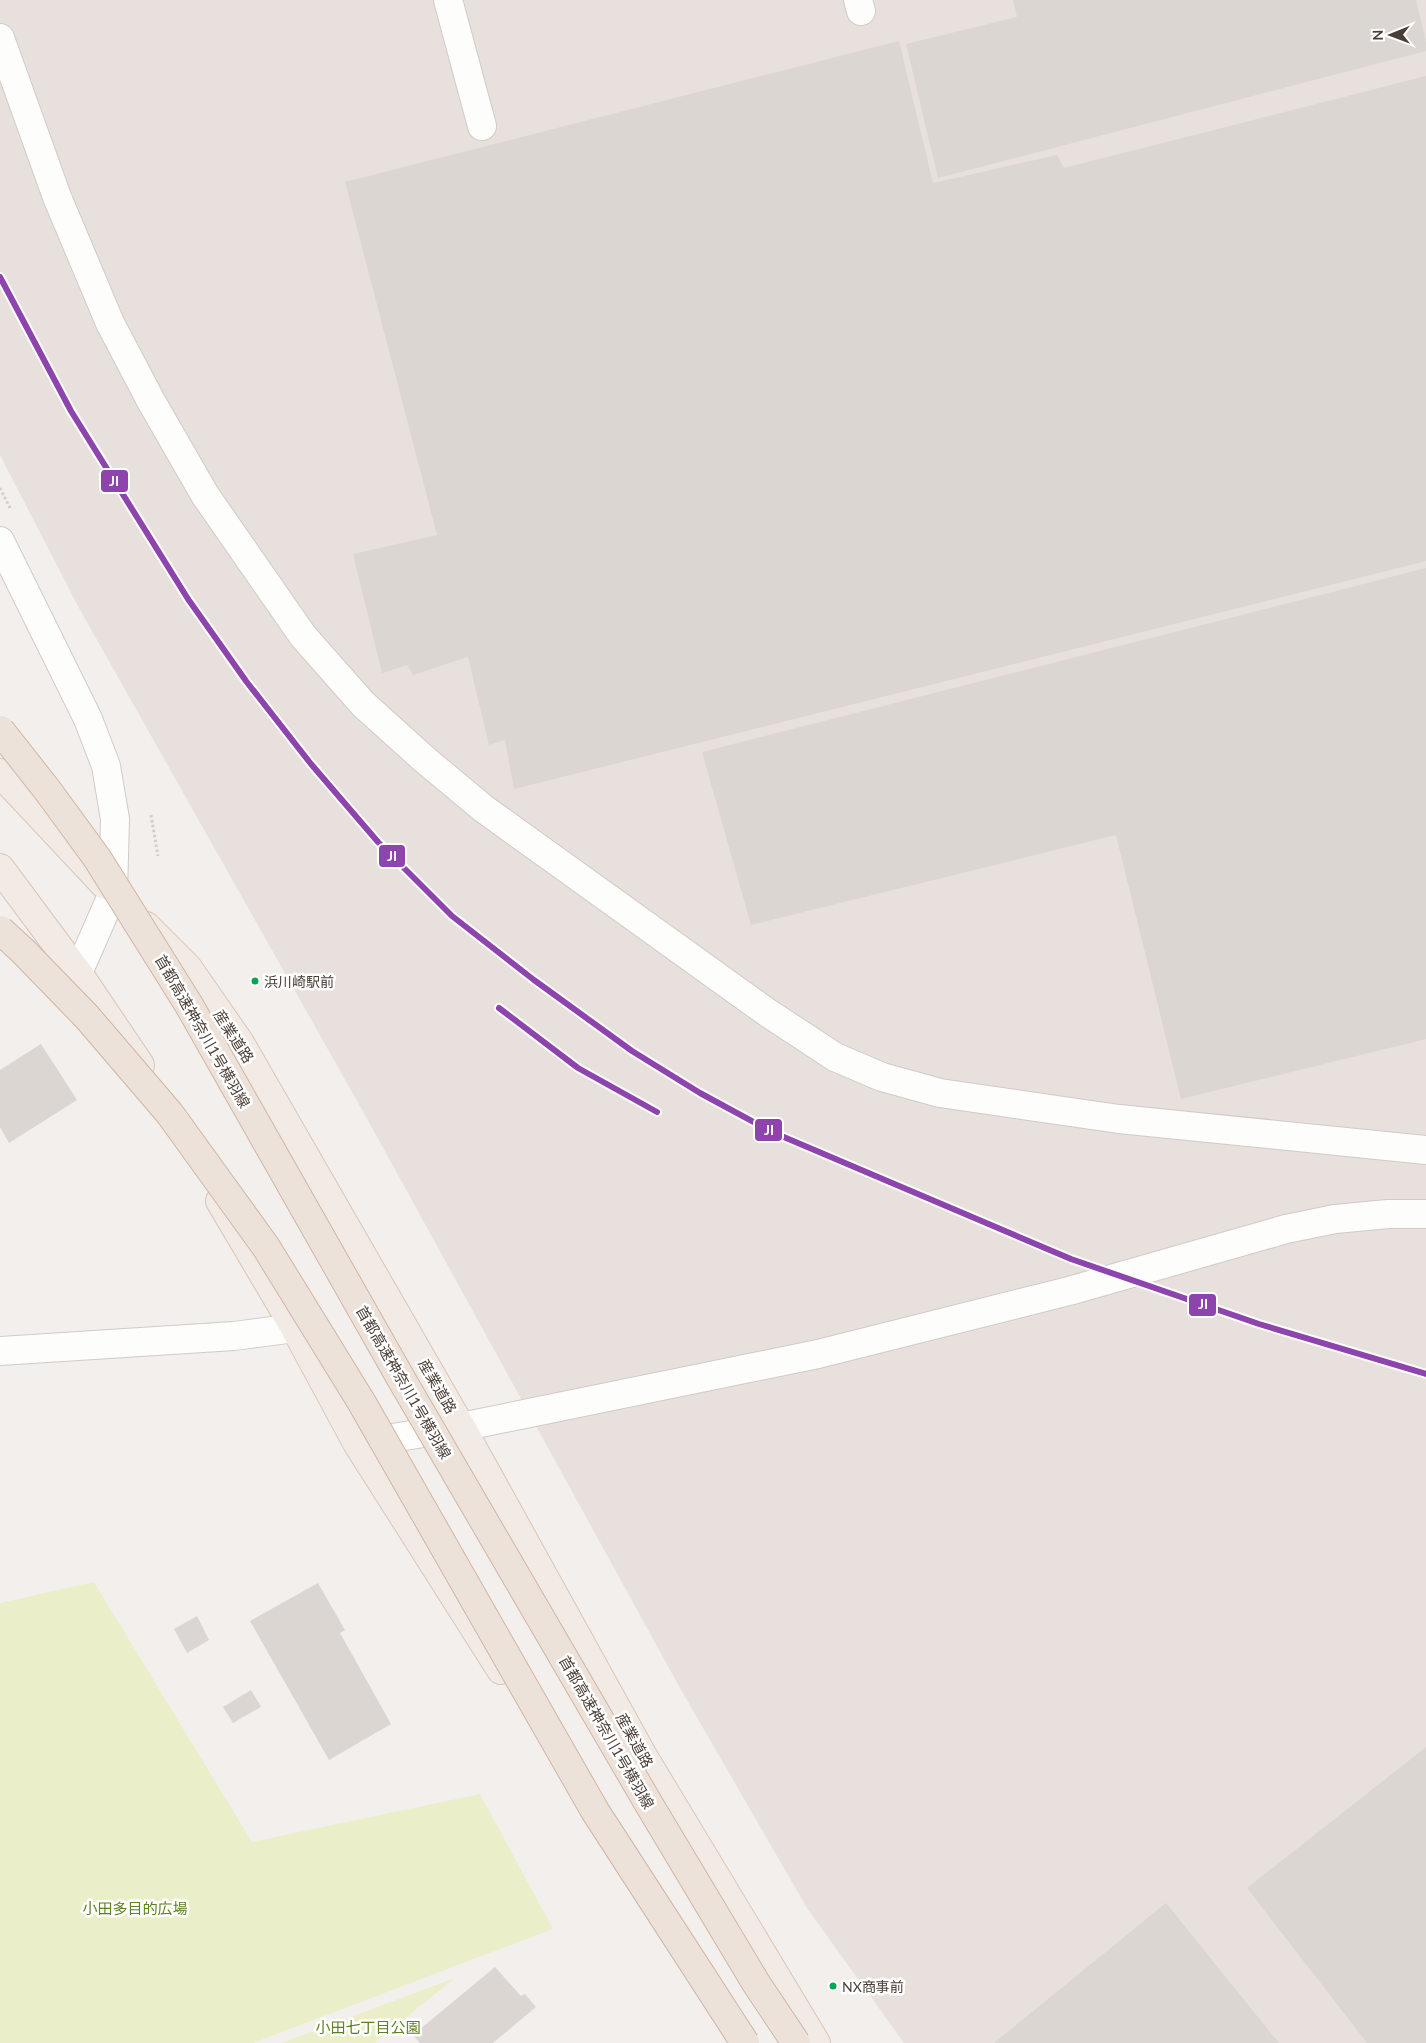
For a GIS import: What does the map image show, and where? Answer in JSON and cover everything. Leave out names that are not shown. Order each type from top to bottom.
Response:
[{"type":"highway","name":"首都高速神奈川1号横羽線","points":[[0,730],[97,858],[190,1005],[399,1375],[650,1806],[756,1982],[796,2043]]},
{"type":"highway","points":[[0,930],[87,1017],[170,1114],[266,1247],[362,1403],[595,1811],[745,2043]]},
{"type":"main road","name":"産業道路","points":[[0,773],[113,893],[188,968],[240,1043],[461,1427],[643,1756],[816,2043]]},
{"type":"main road","points":[[0,868],[78,973],[138,1062],[295,1328],[357,1443],[737,2043]]},
{"type":"street","points":[[448,0],[482,126]]},
{"type":"street","points":[[0,38],[57,197],[110,323],[151,401],[205,495],[303,636],[364,704],[424,759],[484,809],[768,1012],[835,1057],[882,1077],[940,1093],[1119,1119],[1420,1150]]},
{"type":"street","points":[[0,541],[88,719],[106,766],[115,819],[113,893],[78,973]]},
{"type":"street","points":[[357,1443],[461,1427],[818,1354],[1012,1306],[1286,1228],[1335,1219],[1379,1215],[1426,1214]]},
{"type":"street","points":[[0,1351],[234,1336],[295,1328]]},
{"type":"shaded area","points":[[0,0],[1426,0],[1426,2043],[904,2043],[807,1908],[680,1688],[370,1124],[79,608],[0,455]]},
{"type":"green space","name":"小田多目的広場","points":[[94,1582],[252,1842],[480,1794],[553,1929],[253,2043],[0,2043],[0,1603]]},
{"type":"green space","name":"小田七丁目公園","points":[[455,1978],[374,2043],[282,2043]]},
{"type":"building","points":[[1013,0],[1416,0],[1426,42],[1426,51],[938,178],[906,44],[1017,17]]},
{"type":"building","points":[[899,41],[933,183],[1057,155],[1064,168],[1426,76],[1426,561],[514,789],[505,740],[489,745],[468,657],[413,675],[407,665],[382,673],[353,554],[437,535],[345,182]]},
{"type":"building","points":[[1426,568],[1426,1039],[1181,1099],[1116,835],[751,925],[702,752]]},
{"type":"building","points":[[41,1044],[77,1100],[9,1143],[0,1127],[0,1070]]},
{"type":"building","points":[[318,1583],[345,1630],[340,1633],[391,1724],[329,1760],[250,1621]]},
{"type":"building","points":[[197,1616],[209,1640],[187,1653],[174,1629]]},
{"type":"building","points":[[251,1690],[261,1707],[233,1723],[223,1707]]},
{"type":"building","points":[[1426,1747],[1426,2043],[1367,2043],[1247,1888]]},
{"type":"building","points":[[1166,1903],[1279,2043],[994,2043]]},
{"type":"building","points":[[495,1967],[521,1996],[525,1994],[536,2007],[493,2043],[420,2043],[413,2035]]},
{"type":"transit line","name":"JI","points":[[0,277],[71,411],[188,599],[246,681],[311,764],[378,842],[452,916],[534,980],[632,1051],[700,1093],[772,1132],[1071,1259],[1259,1324],[1426,1374]]},
{"type":"transit line","name":"JI","points":[[499,1008],[578,1068],[657,1112]]},
{"type":"place","name":"浜川崎駅前","points":[[255,981]]},
{"type":"place","name":"NX商事前","points":[[833,1986]]}]
